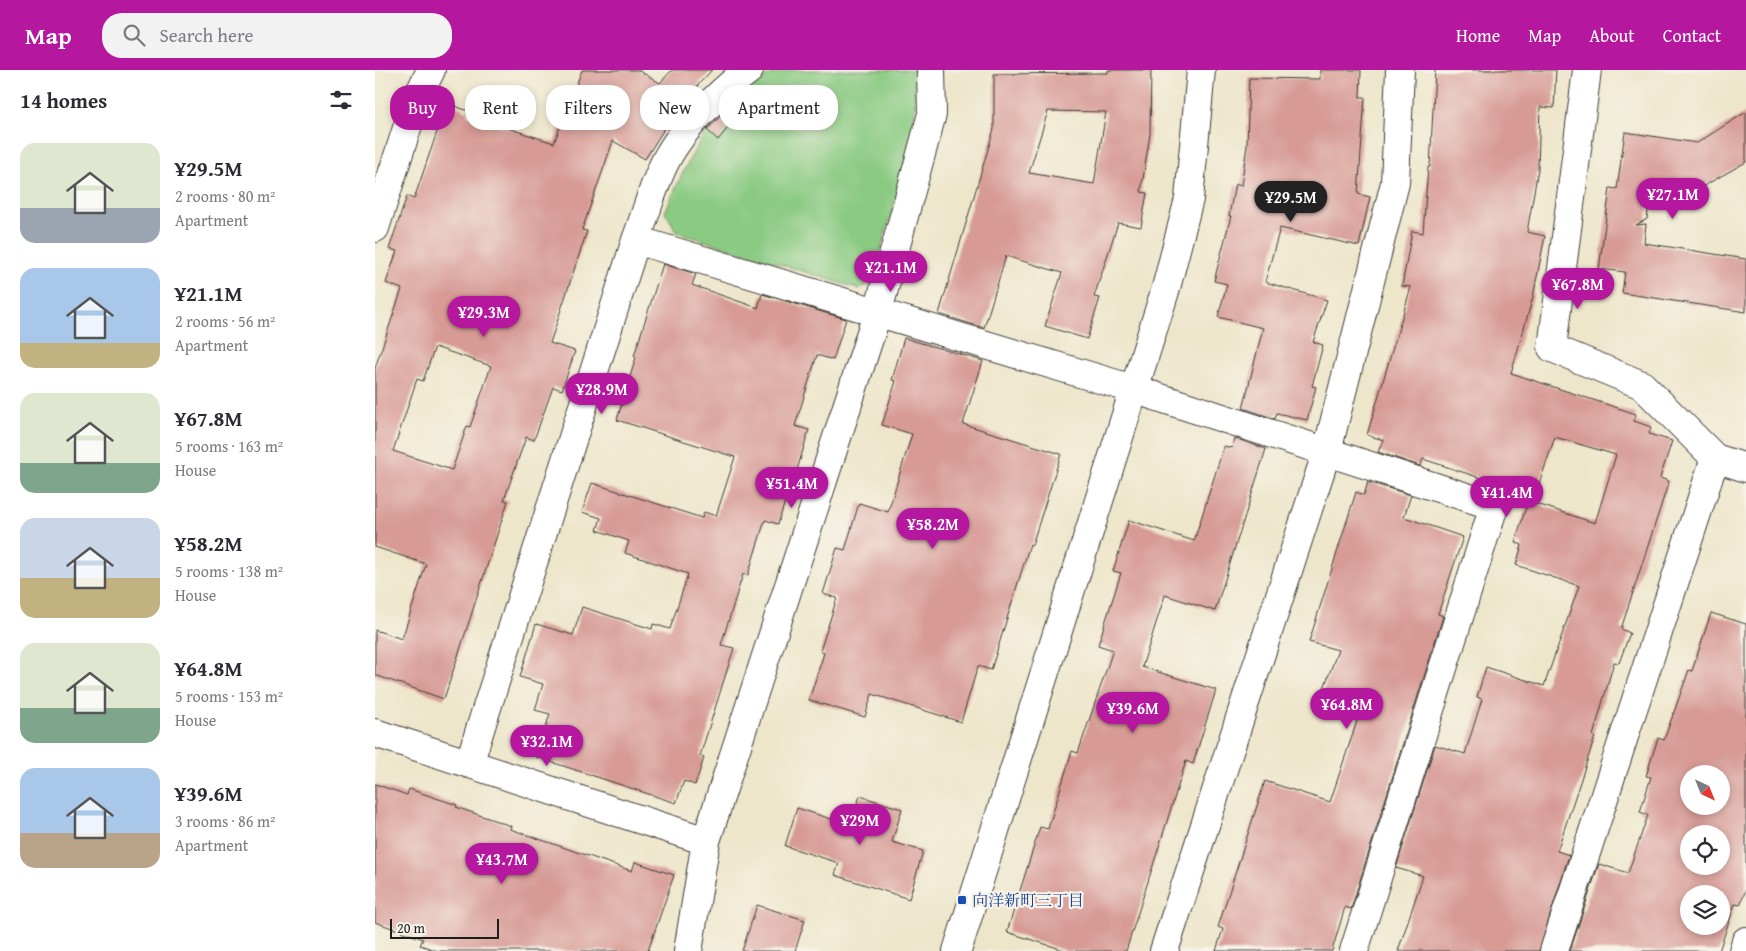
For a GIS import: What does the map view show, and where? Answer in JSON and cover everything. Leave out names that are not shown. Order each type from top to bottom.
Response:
[{"type":"street","points":[[375,228],[415,100],[431,70]]},
{"type":"street","points":[[469,764],[636,240],[666,159],[697,117],[731,84],[749,70]]},
{"type":"street","points":[[688,951],[706,841],[879,311],[932,114],[931,70]]},
{"type":"street","points":[[957,951],[1166,288],[1189,199],[1201,70]]},
{"type":"street","points":[[1164,951],[1327,451],[1395,183],[1400,70]]},
{"type":"street","points":[[1587,70],[1552,348],[1642,385],[1715,458],[1746,468]]},
{"type":"street","points":[[636,240],[879,311],[1133,389],[1494,506],[1354,951]]},
{"type":"street","points":[[1555,951],[1715,458]]},
{"type":"street","points":[[375,733],[706,841]]},
{"type":"street","points":[[1743,951],[1746,941]]},
{"type":"green space","points":[[778,70],[916,70],[914,138],[871,282],[859,289],[677,232],[665,212],[695,149],[719,115],[719,130],[838,130],[838,85],[753,85]]},
{"type":"building","points":[[582,70],[638,70],[660,83],[672,70],[712,70],[698,85],[640,85],[640,130],[663,130],[645,159],[613,141],[582,230],[587,231],[550,343],[575,351],[562,390],[553,387],[534,440],[526,437],[504,500],[508,501],[444,699],[375,675],[375,630],[402,639],[426,564],[375,547],[375,368],[402,289],[386,283],[397,251],[389,249],[407,196],[414,199],[438,130],[455,130],[455,106],[465,110],[465,130],[514,130],[554,143],[559,130],[630,130],[630,85],[576,85]],"holes":[[[435,347],[491,366],[470,427],[467,426],[452,470],[393,451],[417,379],[423,381]]]},
{"type":"building","points":[[1108,70],[1151,70],[1150,134],[1141,192],[1147,193],[1141,227],[1118,223],[1094,297],[1100,298],[1087,339],[1045,326],[1062,273],[1006,256],[984,328],[939,314],[994,129],[994,74],[1108,73]],"holes":[[[1048,111],[1106,112],[1094,184],[1029,173]]]},
{"type":"building","points":[[1320,70],[1361,70],[1360,97],[1365,97],[1358,194],[1370,197],[1359,246],[1280,228],[1265,282],[1327,300],[1313,342],[1323,345],[1312,386],[1316,387],[1307,420],[1277,413],[1275,419],[1243,408],[1263,328],[1218,317],[1227,284],[1214,281],[1231,216],[1229,216],[1235,184],[1241,186],[1247,146],[1249,78],[1320,79]]},
{"type":"building","points":[[1435,70],[1556,70],[1554,108],[1540,107],[1538,169],[1527,232],[1545,236],[1533,297],[1511,373],[1636,414],[1634,421],[1651,427],[1649,434],[1672,441],[1660,478],[1669,481],[1621,629],[1630,633],[1619,663],[1614,662],[1593,736],[1595,737],[1557,851],[1569,855],[1539,951],[1398,951],[1423,876],[1396,868],[1435,745],[1465,754],[1482,699],[1477,697],[1486,667],[1544,686],[1579,586],[1516,565],[1522,545],[1515,542],[1528,501],[1595,523],[1616,455],[1555,437],[1535,496],[1423,459],[1420,466],[1378,452],[1383,440],[1367,435],[1411,287],[1402,286],[1412,231],[1423,233],[1428,167],[1430,167]]},
{"type":"building","points":[[1746,112],[1746,162],[1702,187],[1651,185],[1647,219],[1636,225],[1646,224],[1644,243],[1746,259],[1746,312],[1622,293],[1625,272],[1599,269],[1610,188],[1617,189],[1625,132],[1697,143]]},
{"type":"building","points":[[719,117],[719,130],[726,130],[718,140],[707,130]]},
{"type":"building","points":[[663,264],[696,274],[692,285],[758,308],[762,294],[846,319],[833,360],[817,355],[795,426],[809,430],[797,470],[795,469],[778,524],[765,520],[748,575],[743,574],[721,645],[734,648],[700,756],[704,758],[695,785],[684,781],[676,803],[536,757],[550,714],[535,710],[543,684],[520,677],[536,624],[573,635],[582,607],[652,629],[653,624],[670,629],[688,574],[625,553],[629,541],[597,530],[601,518],[582,512],[592,483],[702,518],[704,512],[716,516],[735,457],[617,420],[636,357],[634,356]]},
{"type":"building","points":[[904,338],[983,361],[963,424],[1061,454],[1032,545],[1030,544],[991,670],[978,666],[961,722],[872,694],[865,717],[809,700],[824,653],[820,651],[837,598],[823,594],[837,548],[845,550],[859,503],[888,512],[912,434],[882,425],[896,381],[892,380]]},
{"type":"building","points":[[1234,438],[1266,449],[1215,611],[1165,595],[1142,667],[1216,690],[1193,764],[1186,761],[1126,951],[1067,951],[1007,932],[1040,827],[1048,829],[1072,751],[1078,753],[1113,650],[1098,645],[1121,573],[1113,571],[1129,520],[1194,541],[1224,446],[1232,448]]},
{"type":"building","points":[[1368,482],[1411,495],[1404,517],[1463,537],[1438,614],[1443,616],[1351,909],[1345,907],[1332,951],[1216,951],[1223,929],[1218,927],[1265,781],[1330,802],[1360,712],[1321,696],[1338,650],[1309,642],[1356,492],[1364,495]]},
{"type":"building","points":[[1711,613],[1746,624],[1746,889],[1740,905],[1735,904],[1730,919],[1730,885],[1680,885],[1680,935],[1724,935],[1719,951],[1570,951],[1599,864],[1628,873],[1648,815],[1640,812],[1651,777],[1646,776],[1658,738],[1664,740],[1689,670],[1692,671]]},
{"type":"building","points":[[375,784],[407,795],[409,789],[457,805],[456,807],[511,826],[510,829],[632,871],[635,862],[674,875],[648,951],[438,951],[420,945],[423,939],[375,922]]},
{"type":"building","points":[[860,796],[902,809],[892,842],[923,851],[909,899],[835,875],[839,863],[785,846],[797,808],[850,825]]},
{"type":"building","points":[[757,905],[805,920],[795,951],[742,951]]},
{"type":"place","name":"向洋新町三丁目","points":[[962,900]]}]
